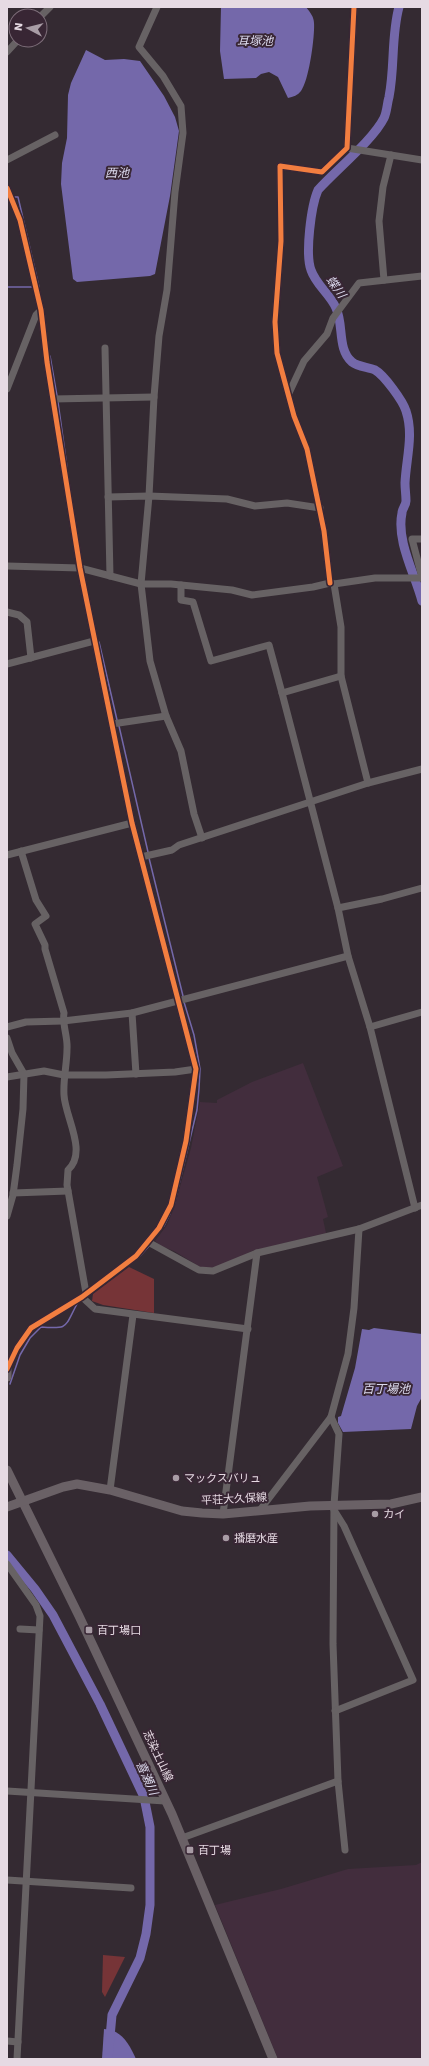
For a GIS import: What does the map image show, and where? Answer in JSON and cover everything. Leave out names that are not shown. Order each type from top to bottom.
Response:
[{"type":"main road","points":[[7,1369],[7,1377]]},
{"type":"main road","name":"志染土山線","points":[[7,1470],[79,1616],[182,1838],[273,2059]]},
{"type":"main road","name":"平荘大久保線","points":[[7,1507],[63,1487],[77,1484],[110,1490],[182,1511],[223,1514],[260,1510],[391,1504],[422,1497]]},
{"type":"street","points":[[157,7],[139,46],[163,76],[181,106],[183,133],[175,192],[167,290],[159,336],[149,496],[141,584],[147,646],[166,716],[180,751],[194,814],[202,838]]},
{"type":"street","points":[[354,7],[347,148],[322,172],[280,166],[282,241],[275,322],[276,353],[289,394],[294,416],[306,449],[320,508],[332,584],[341,627],[341,676],[368,783]]},
{"type":"street","points":[[7,160],[55,135]]},
{"type":"street","points":[[347,148],[422,160]]},
{"type":"street","points":[[384,280],[379,221],[383,187],[391,155]]},
{"type":"street","points":[[7,188],[20,220],[40,310],[80,568],[132,823],[196,1069],[186,1141],[171,1205],[159,1228],[136,1256],[84,1295],[31,1328],[17,1348],[7,1369]]},
{"type":"street","points":[[289,394],[304,361],[327,334],[333,318],[359,283],[422,276]]},
{"type":"street","points":[[7,389],[36,315],[40,310]]},
{"type":"street","points":[[106,348],[110,576]]},
{"type":"street","points":[[53,399],[154,397]]},
{"type":"street","points":[[108,497],[149,496],[227,499],[255,506],[287,503],[320,508]]},
{"type":"street","points":[[7,566],[80,568],[141,584],[180,585],[232,590],[252,595],[375,578],[422,578],[412,539],[422,539]]},
{"type":"street","points":[[148,1242],[199,1270],[207,1272],[230,1265],[256,1253],[358,1229],[419,1206],[370,1028],[348,956],[338,908],[269,645],[211,661],[193,602],[181,600],[180,585]]},
{"type":"street","points":[[7,612],[19,615],[26,622],[31,658]]},
{"type":"street","points":[[7,664],[94,641]]},
{"type":"street","points":[[282,694],[341,676]]},
{"type":"street","points":[[112,724],[166,716]]},
{"type":"street","points":[[141,857],[172,850],[202,838],[368,783],[422,769]]},
{"type":"street","points":[[7,855],[132,823]]},
{"type":"street","points":[[21,852],[36,900],[46,916],[36,924],[45,945],[64,1013],[63,1021],[67,1049],[64,1075],[64,1097],[76,1154],[74,1165],[68,1170],[68,1191],[84,1295],[95,1309],[248,1329]]},
{"type":"street","points":[[338,908],[382,899],[422,888]]},
{"type":"street","points":[[7,1027],[26,1022],[63,1021],[132,1013],[348,956]]},
{"type":"street","points":[[370,1028],[422,1012]]},
{"type":"street","points":[[132,1013],[136,1074]]},
{"type":"street","points":[[7,1038],[12,1053],[24,1074],[23,1109],[13,1193],[7,1216]]},
{"type":"street","points":[[7,1077],[44,1071],[64,1075],[136,1074],[175,1072],[196,1069]]},
{"type":"street","points":[[13,1193],[68,1191]]},
{"type":"street","points":[[260,1510],[330,1418],[348,1354],[354,1308],[358,1229]]},
{"type":"street","points":[[223,1514],[248,1329],[256,1253]]},
{"type":"street","points":[[110,1490],[134,1315]]},
{"type":"street","points":[[330,1418],[339,1434],[334,1507],[333,1644],[338,1781],[345,1850]]},
{"type":"street","points":[[334,1507],[344,1526],[413,1680],[335,1711]]},
{"type":"street","points":[[7,1564],[39,1610],[17,2059]]},
{"type":"street","points":[[20,1629],[39,1630]]},
{"type":"street","points":[[182,1838],[338,1781]]},
{"type":"street","points":[[7,1791],[154,1799],[165,1801]]},
{"type":"street","points":[[7,1880],[131,1888]]},
{"type":"street","points":[[7,2041],[18,2042]]},
{"type":"shaded area","points":[[303,1063],[343,1166],[317,1177],[328,1217],[323,1219],[326,1233],[252,1251],[227,1264],[205,1270],[174,1251],[161,1246],[155,1241],[167,1225],[174,1208],[191,1148],[200,1102],[217,1103],[217,1100],[252,1082]]},
{"type":"shaded area","points":[[129,1267],[154,1279],[154,1313],[103,1305],[92,1301],[93,1294]]},
{"type":"shaded area","points":[[422,1862],[422,2059],[278,2059],[215,1905],[281,1889],[348,1869],[416,1865]]},
{"type":"shaded area","points":[[103,1955],[125,1957],[105,1997],[102,1992]]},
{"type":"water","name":"耳塚池","points":[[221,7],[306,7],[313,19],[314,38],[307,78],[300,92],[295,96],[288,98],[278,77],[269,72],[261,74],[256,78],[224,79],[220,51]]},
{"type":"water","name":"西池","points":[[86,50],[105,60],[124,59],[140,61],[164,96],[175,117],[179,131],[170,196],[155,274],[150,276],[77,282],[73,279],[61,184],[62,163],[67,138],[68,95],[71,83]]},
{"type":"water","name":"百丁場池","points":[[374,1328],[422,1334],[422,1397],[417,1406],[411,1429],[343,1432],[338,1423],[338,1417],[341,1416],[355,1368],[362,1329],[369,1330]]},
{"type":"water","points":[[104,2029],[116,2032],[120,2035],[128,2043],[136,2059],[102,2059]]},
{"type":"waterway","name":"蝶川","points":[[399,7],[395,29],[391,86],[385,116],[372,136],[318,190],[315,197],[311,218],[309,263],[313,275],[336,308],[340,322],[342,344],[347,357],[354,364],[375,370],[379,373],[393,389],[406,411],[409,429],[409,447],[405,483],[406,501],[402,512],[401,524],[404,546],[422,601]]},
{"type":"waterway","points":[[13,197],[18,197],[39,287]]},
{"type":"waterway","points":[[7,287],[33,287]]},
{"type":"waterway","points":[[50,356],[57,396]]},
{"type":"waterway","points":[[58,402],[67,467]]},
{"type":"waterway","points":[[99,642],[117,720]]},
{"type":"waterway","points":[[119,726],[148,852]]},
{"type":"waterway","points":[[149,858],[183,996]]},
{"type":"waterway","points":[[174,1205],[197,1110],[200,1069],[194,1035],[184,1002]]},
{"type":"waterway","points":[[164,1226],[170,1214]]},
{"type":"waterway","points":[[140,1256],[149,1246]]},
{"type":"waterway","points":[[10,1384],[20,1355],[30,1338],[41,1327],[57,1328],[65,1325],[77,1304]]},
{"type":"waterway","name":"喜瀬川","points":[[7,1555],[35,1589],[53,1615],[100,1704],[144,1797],[150,1827],[150,1905],[146,1934],[140,1958],[112,2015],[108,2059]]},
{"type":"cycle path","points":[[330,583],[324,531],[307,449],[294,416],[277,353],[275,322],[281,241],[280,166],[322,172],[347,148],[354,7]]},
{"type":"cycle path","points":[[7,188],[20,220],[41,310],[47,362],[80,568],[132,823],[196,1069],[186,1141],[171,1205],[159,1228],[136,1256],[82,1297],[31,1328],[17,1348],[7,1369]]},
{"type":"place","name":"マックスバリュ","points":[[176,1478]]},
{"type":"place","name":"カイ","points":[[375,1514]]},
{"type":"place","name":"播磨水産","points":[[226,1538]]},
{"type":"place","name":"百丁場口","points":[[89,1630]]},
{"type":"place","name":"百丁場","points":[[190,1850]]}]
